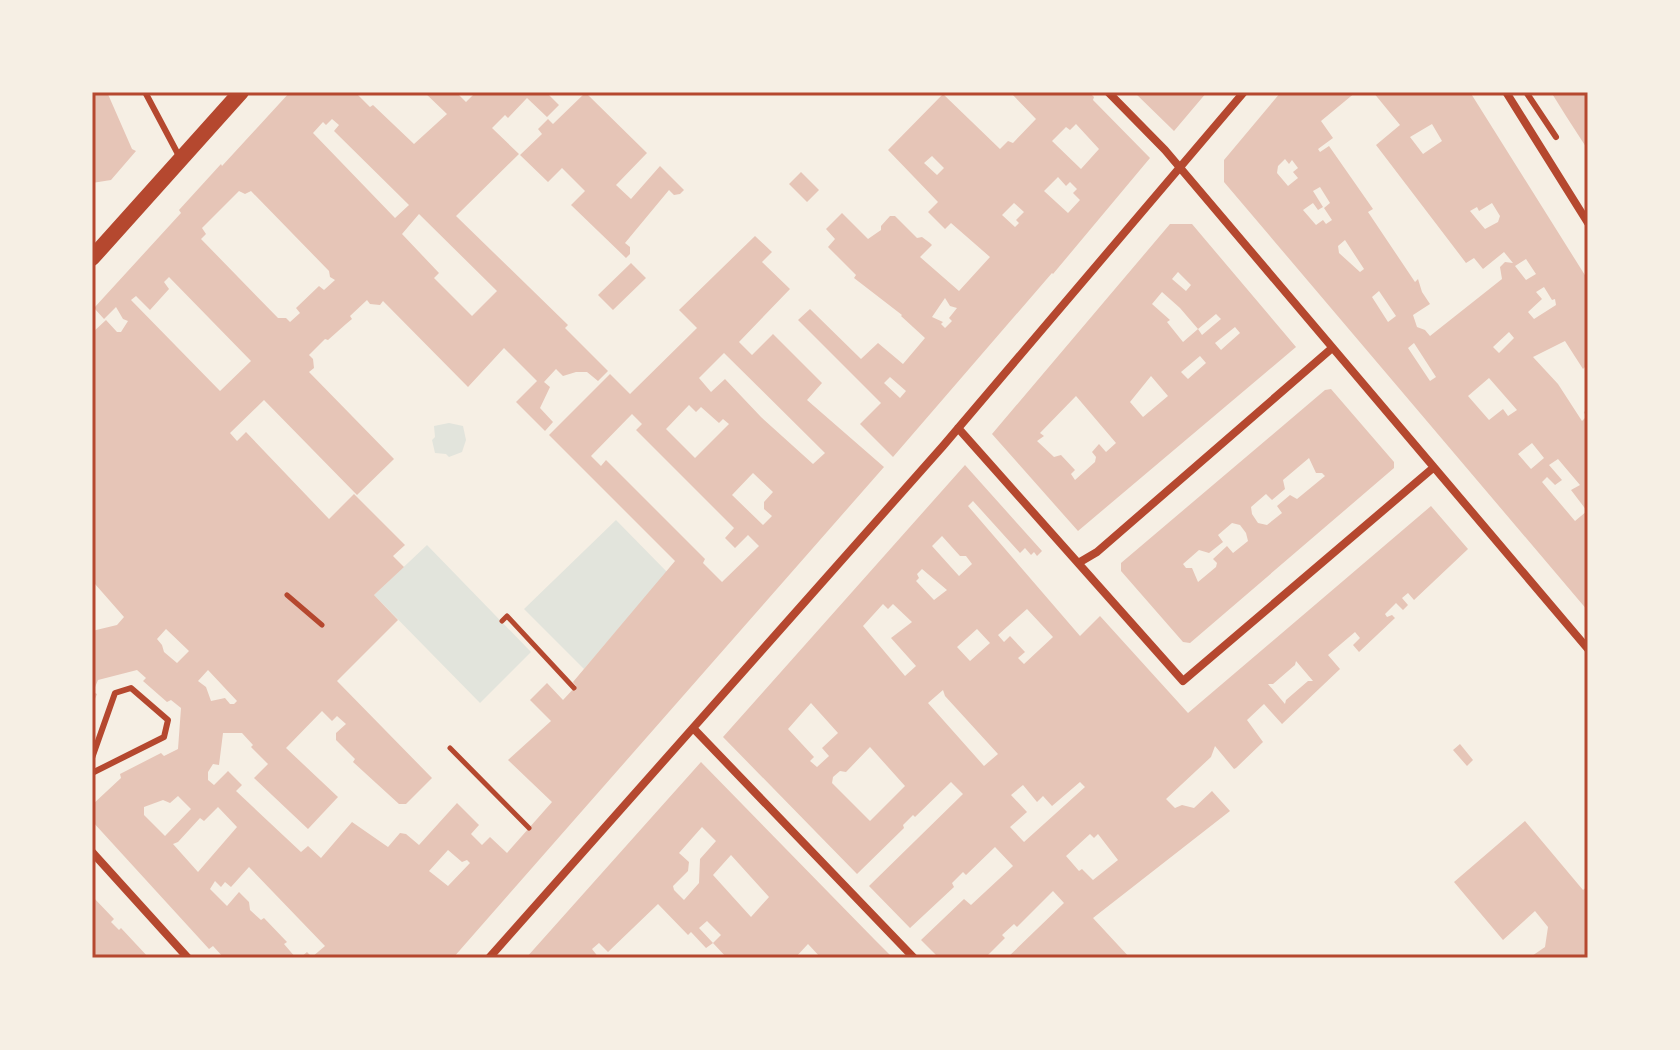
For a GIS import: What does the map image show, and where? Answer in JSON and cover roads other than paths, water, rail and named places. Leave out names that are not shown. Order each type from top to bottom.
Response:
[{"type":"main road","points":[[92,258],[241,92]]},
{"type":"street","points":[[1108,92],[1179,169],[1588,649]]},
{"type":"street","points":[[489,958],[958,428],[1244,92]]},
{"type":"street","points":[[1506,92],[1588,223]]},
{"type":"street","points":[[1080,562],[1097,552],[1331,349]]},
{"type":"street","points":[[958,428],[1183,681],[1433,468]]},
{"type":"street","points":[[694,729],[914,958]]},
{"type":"street","points":[[92,852],[188,958]]},
{"type":"lane","points":[[145,92],[180,159]]},
{"type":"lane","points":[[1526,92],[1556,137]]},
{"type":"lane","points":[[92,758],[115,693],[131,688],[168,720],[164,737],[92,773]]}]
